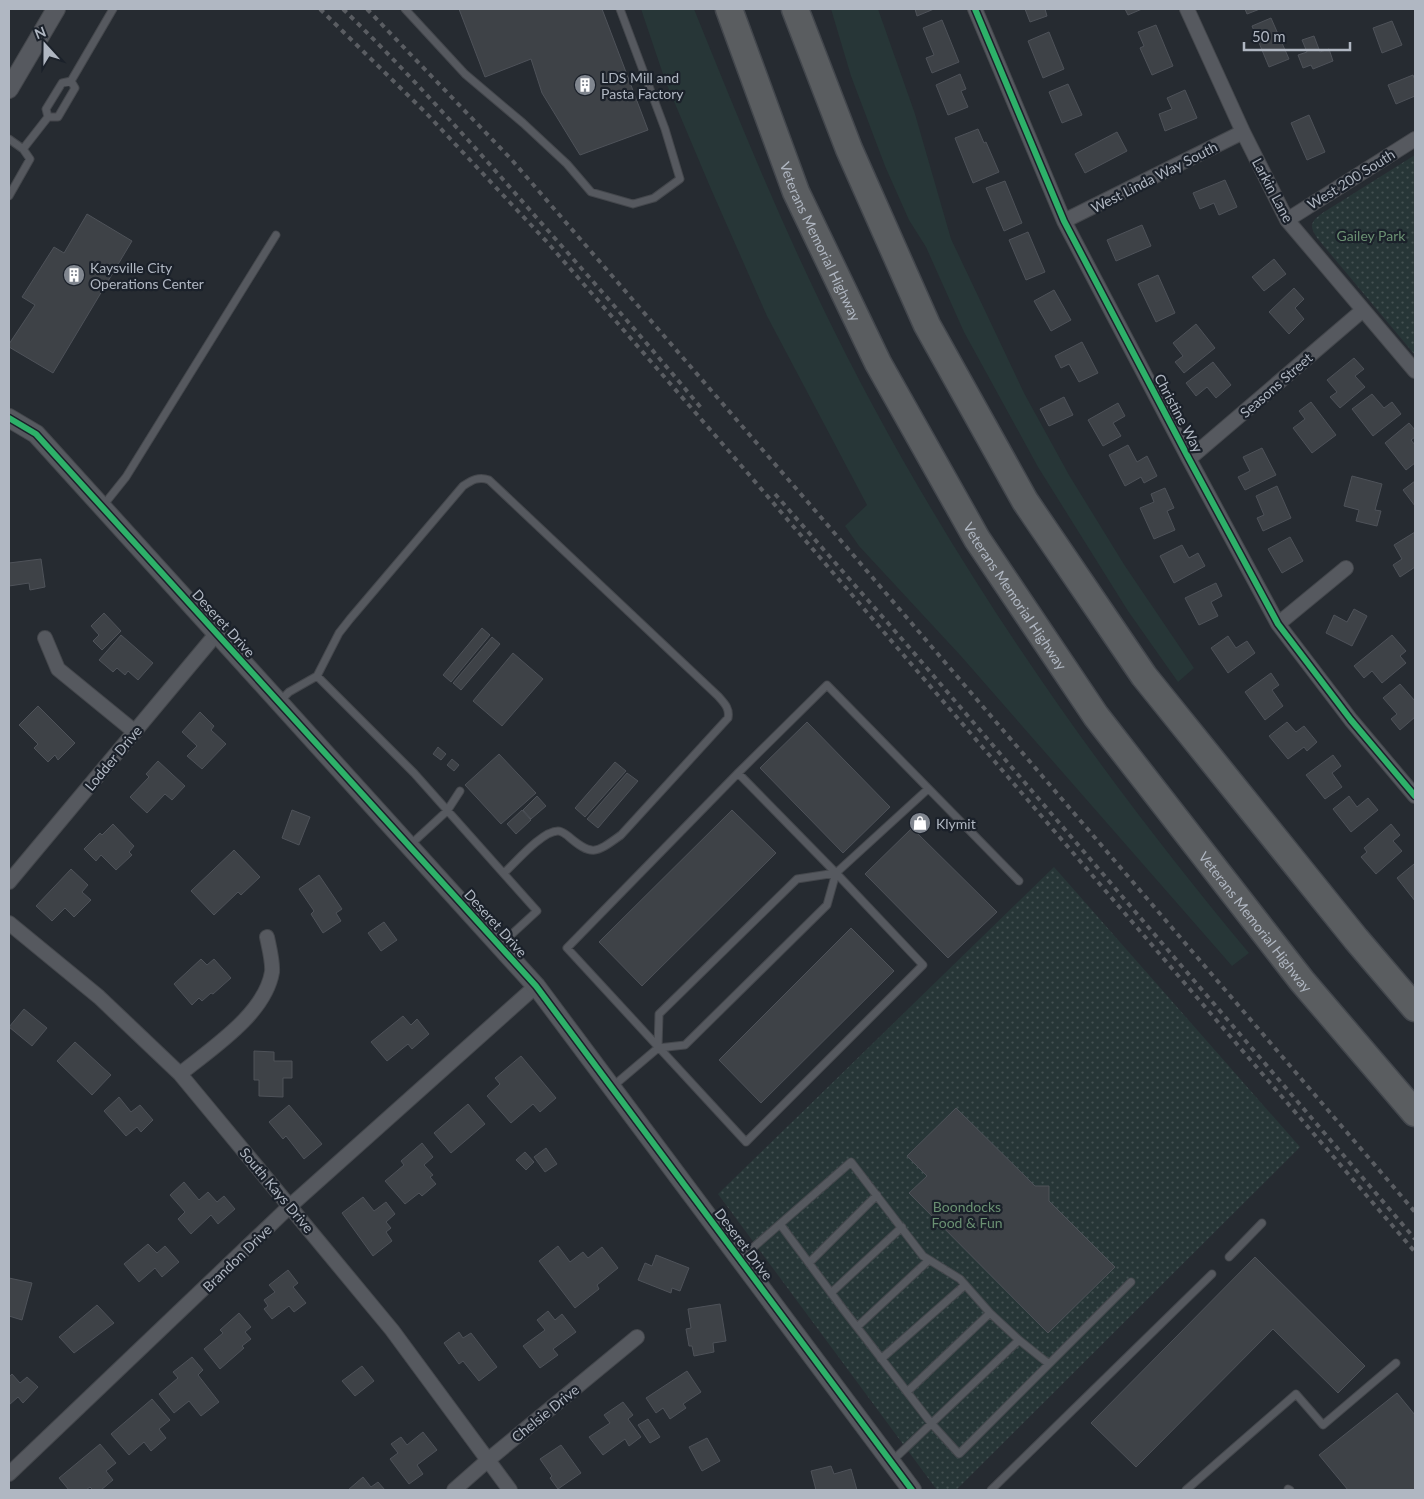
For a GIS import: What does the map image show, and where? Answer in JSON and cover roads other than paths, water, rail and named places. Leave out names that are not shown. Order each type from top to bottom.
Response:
[{"type":"highway","points":[[714,9],[796,192]]},
{"type":"highway","name":"Veterans Memorial Highway","points":[[729,9],[796,192],[878,363],[976,539],[1096,716],[1302,981],[1415,1113]]},
{"type":"highway","points":[[796,9],[848,149],[927,325],[1024,501],[1144,676],[1356,939],[1415,1008]]},
{"type":"highway","points":[[814,9],[848,149]]},
{"type":"street","points":[[9,89],[56,9]]},
{"type":"street","name":"Christine Way","points":[[976,9],[1064,222],[1278,624],[1351,720],[1415,796]]},
{"type":"street","name":"Larkin Lane","points":[[1187,9],[1243,132],[1287,220],[1415,371]]},
{"type":"street","name":"West Linda Way South","points":[[1064,222],[1243,132]]},
{"type":"street","name":"West 200 South","points":[[1287,220],[1415,139]]},
{"type":"street","name":"Seasons Street","points":[[1189,459],[1363,310]]},
{"type":"street","name":"Deseret Drive","points":[[9,418],[36,434],[536,986],[912,1490]]},
{"type":"street","points":[[1278,624],[1346,568]]},
{"type":"street","name":"Lodder Drive","points":[[9,882],[217,633]]},
{"type":"street","points":[[45,638],[58,669],[135,732]]},
{"type":"street","name":"South Kays Drive","points":[[9,923],[99,997],[180,1074],[392,1330],[510,1490]]},
{"type":"street","points":[[180,1074],[245,1021],[263,997],[272,971],[267,937]]},
{"type":"street","name":"Brandon Drive","points":[[9,1474],[290,1206],[536,986]]},
{"type":"street","name":"Chelsie Drive","points":[[454,1490],[637,1337]]},
{"type":"lane","points":[[48,116],[46,109],[62,83],[71,81],[112,9]]},
{"type":"lane","points":[[405,9],[465,74],[523,123],[567,164],[591,192],[633,204],[654,198],[680,179],[665,129],[620,9]]},
{"type":"lane","points":[[48,116],[58,117],[75,88],[71,81]]},
{"type":"lane","points":[[23,149],[48,116]]},
{"type":"lane","points":[[9,139],[23,149],[30,158],[9,196]]},
{"type":"lane","points":[[102,507],[126,477],[276,236]]},
{"type":"lane","points":[[279,702],[289,692],[317,676],[339,633],[350,618],[464,486],[472,480],[482,478],[489,480],[718,696],[729,712],[728,718],[621,835],[595,850],[587,850],[562,831],[557,831],[543,837],[504,873]]},
{"type":"lane","points":[[317,676],[414,773],[537,911],[499,946]]},
{"type":"lane","points":[[738,773],[923,965],[746,1142],[568,948],[738,773],[826,685],[1019,881]]},
{"type":"lane","points":[[611,1087],[658,1048],[685,1045],[827,905],[836,873],[928,789]]},
{"type":"lane","points":[[409,846],[447,811],[460,791]]},
{"type":"lane","points":[[658,1048],[659,1014],[797,879],[836,873]]},
{"type":"lane","points":[[740,1260],[851,1162],[923,1256],[960,1279],[990,1313],[1019,1340],[1050,1364]]},
{"type":"lane","points":[[809,1263],[877,1195]]},
{"type":"lane","points":[[1229,1257],[1262,1223]]},
{"type":"lane","points":[[780,1224],[906,1392],[959,1454],[1131,1282]]},
{"type":"lane","points":[[831,1293],[902,1227]]},
{"type":"lane","points":[[857,1327],[929,1260]]},
{"type":"lane","points":[[991,1490],[1212,1274]]},
{"type":"lane","points":[[881,1359],[965,1284]]},
{"type":"lane","points":[[906,1392],[990,1313]]},
{"type":"lane","points":[[891,1462],[1019,1340]]},
{"type":"lane","points":[[1186,1490],[1296,1394],[1323,1424],[1396,1363]]},
{"type":"railway","points":[[320,9],[426,113],[547,242],[727,449],[1415,1252]]},
{"type":"railway","points":[[343,9],[466,137],[620,312],[702,409]]},
{"type":"railway","points":[[367,9],[511,159],[825,522],[1415,1212]]},
{"type":"railway","points":[[775,494],[908,646],[1415,1239]]},
{"type":"place","name":"LDS Mill and Pasta Factory","points":[[585,85]]},
{"type":"place","name":"Kaysville City Operations Center","points":[[74,275]]},
{"type":"place","name":"Klymit","points":[[920,823]]},
{"type":"park label","name":"Gailey Park","points":[[1371,235]]},
{"type":"park label","name":"Boondocks Food & Fun","points":[[967,1214]]}]
